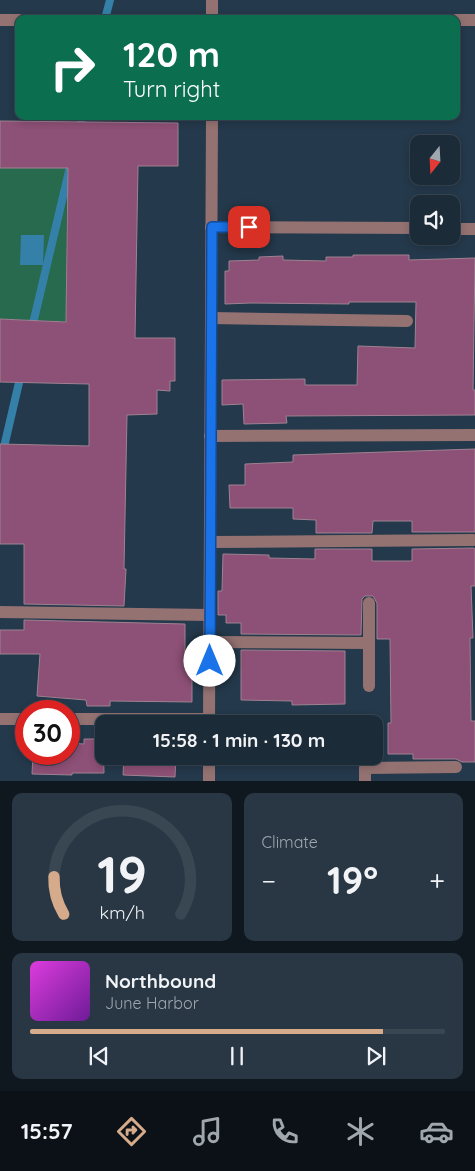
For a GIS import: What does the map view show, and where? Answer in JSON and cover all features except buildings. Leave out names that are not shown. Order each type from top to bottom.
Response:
[{"type":"street","points":[[212,0],[212,15]]},
{"type":"street","points":[[0,20],[15,20]]},
{"type":"street","points":[[460,20],[474,20]]},
{"type":"street","points":[[209,715],[212,120]]},
{"type":"street","points":[[212,227],[410,228]]},
{"type":"street","points":[[460,229],[475,229]]},
{"type":"street","points":[[211,318],[406,321]]},
{"type":"street","points":[[210,436],[475,435]]},
{"type":"street","points":[[210,542],[473,540]]},
{"type":"street","points":[[369,603],[369,686]]},
{"type":"street","points":[[0,612],[210,615]]},
{"type":"street","points":[[210,642],[369,643]]},
{"type":"street","points":[[0,720],[15,719]]},
{"type":"street","points":[[80,719],[95,719]]},
{"type":"street","points":[[209,765],[209,781]]},
{"type":"street","points":[[365,781],[365,768],[456,767]]},
{"type":"green space","points":[[0,168],[93,168],[93,180],[67,180],[66,313],[84,315],[83,322],[0,319]]},
{"type":"water","points":[[21,235],[44,235],[43,265],[20,265]]},
{"type":"waterway","points":[[106,15],[110,0]]},
{"type":"waterway","points":[[79,131],[81,120]]},
{"type":"waterway","points":[[32,328],[70,167]]},
{"type":"waterway","points":[[0,464],[21,374]]},
{"type":"route","points":[[210,661],[212,227],[249,227]]}]
